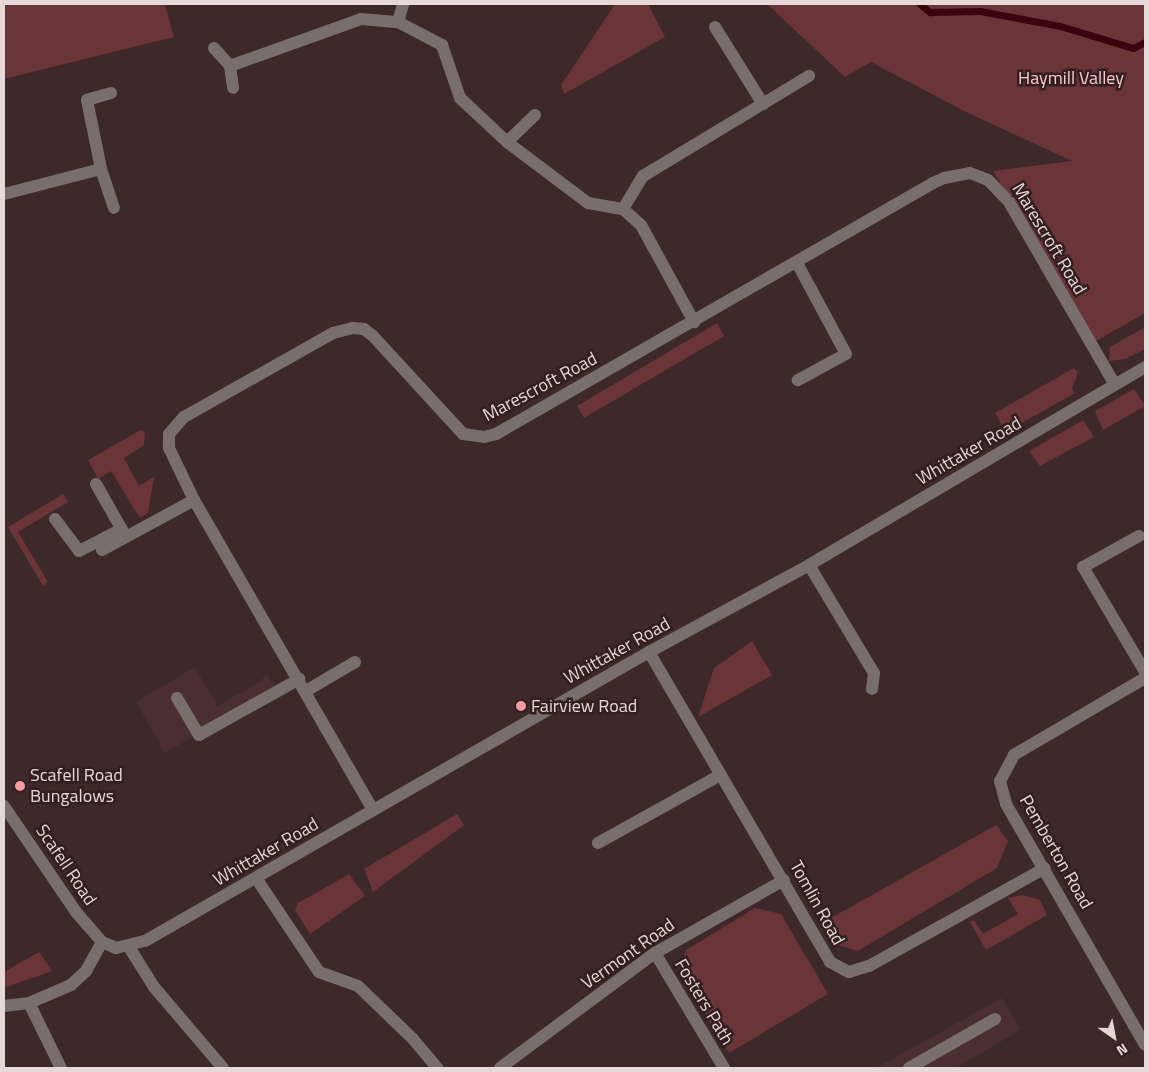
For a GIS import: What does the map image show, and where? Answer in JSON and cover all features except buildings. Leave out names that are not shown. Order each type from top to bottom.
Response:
[{"type":"street","points":[[398,22],[403,4]]},
{"type":"street","points":[[230,66],[361,19],[398,22],[442,45],[460,98],[507,142],[588,203],[623,209],[641,225],[694,322]]},
{"type":"street","points":[[715,27],[763,104]]},
{"type":"street","points":[[214,48],[230,66],[233,88]]},
{"type":"street","points":[[623,209],[643,176],[809,76]]},
{"type":"street","points":[[111,93],[87,100],[101,169],[114,208]]},
{"type":"street","points":[[507,142],[535,115]]},
{"type":"street","points":[[4,194],[101,169]]},
{"type":"street","name":"Marescroft Road","points":[[373,810],[194,500],[169,448],[169,434],[177,422],[343,329],[364,329],[373,336],[456,429],[463,434],[484,437],[496,434],[944,178],[977,174],[992,184],[1009,202],[1115,385]]},
{"type":"street","points":[[797,263],[846,354],[798,380]]},
{"type":"street","name":"Whittaker Road","points":[[129,947],[145,941],[649,652],[809,565],[1145,368]]},
{"type":"street","points":[[96,484],[124,533]]},
{"type":"street","points":[[55,519],[79,551],[124,533],[194,500]]},
{"type":"street","points":[[102,550],[124,533]]},
{"type":"street","points":[[1139,536],[1083,567],[1145,672]]},
{"type":"street","points":[[809,565],[874,673],[872,689]]},
{"type":"street","name":"Tomlin Road","points":[[649,652],[784,880],[830,962],[848,972],[869,966],[1045,868]]},
{"type":"street","points":[[306,691],[355,662]]},
{"type":"street","name":"Pemberton Road","points":[[1145,678],[1014,754],[1000,781],[1006,804],[1045,868],[1145,1046]]},
{"type":"street","points":[[177,698],[199,735],[299,679]]},
{"type":"street","points":[[598,843],[720,774]]},
{"type":"street","name":"Scafell Road","points":[[4,806],[76,912],[102,942]]},
{"type":"street","points":[[256,878],[320,972],[358,986],[413,1039],[437,1068]]},
{"type":"street","name":"Vermont Road","points":[[500,1068],[655,953],[784,880]]},
{"type":"street","points":[[4,1006],[29,1003],[71,985],[86,971],[102,942],[116,948],[129,947],[154,987],[223,1068]]},
{"type":"street","name":"Fosters Path","points":[[655,953],[724,1068]]},
{"type":"street","points":[[29,1003],[61,1068]]},
{"type":"street","points":[[909,1068],[995,1019]]},
{"type":"shaded area","points":[[195,667],[217,706],[260,682],[267,673],[279,694],[267,694],[165,753],[136,702]]},
{"type":"shaded area","points":[[1002,998],[1021,1030],[955,1068],[876,1068]]},
{"type":"green space","points":[[4,4],[165,4],[174,37],[4,79]]},
{"type":"green space","points":[[615,4],[648,4],[665,37],[564,94],[561,85]]},
{"type":"green space","name":"Haymill Valley","points":[[767,4],[1145,4],[1145,313],[1096,341],[993,171],[1072,161],[966,112],[871,62],[845,77]]},
{"type":"green space","points":[[717,323],[724,336],[584,418],[577,406]]},
{"type":"green space","points":[[1145,327],[1145,349],[1125,359],[1109,361],[1110,347]]},
{"type":"green space","points":[[1074,368],[1078,372],[1072,389],[1075,393],[1006,432],[995,413]]},
{"type":"green space","points":[[1134,389],[1145,406],[1103,430],[1095,411]]},
{"type":"green space","points":[[1083,420],[1094,437],[1040,466],[1029,451]]},
{"type":"green space","points":[[141,430],[145,433],[144,445],[124,458],[139,486],[154,477],[148,513],[140,518],[111,471],[98,479],[88,460]]},
{"type":"green space","points":[[63,494],[68,502],[18,532],[48,582],[43,586],[8,527]]},
{"type":"green space","points":[[752,641],[772,675],[698,717],[714,668]]},
{"type":"green space","points":[[457,814],[464,825],[373,892],[364,869]]},
{"type":"green space","points":[[996,825],[1008,841],[997,868],[858,951],[832,943],[824,922]]},
{"type":"green space","points":[[349,874],[365,896],[310,934],[295,910],[298,903]]},
{"type":"green space","points":[[1023,895],[1040,900],[1047,915],[986,950],[970,922],[974,920],[983,934],[1018,914],[1008,898]]},
{"type":"green space","points":[[755,908],[781,914],[828,994],[729,1053],[679,971],[686,950]]},
{"type":"green space","points":[[39,952],[52,971],[4,988],[4,972]]},
{"type":"waterway","points":[[920,4],[930,12],[980,11],[1060,26],[1133,48],[1145,42]]},
{"type":"place","name":"Fairview Road","points":[[521,706]]},
{"type":"place","name":"Scafell Road Bungalows","points":[[20,786]]}]
